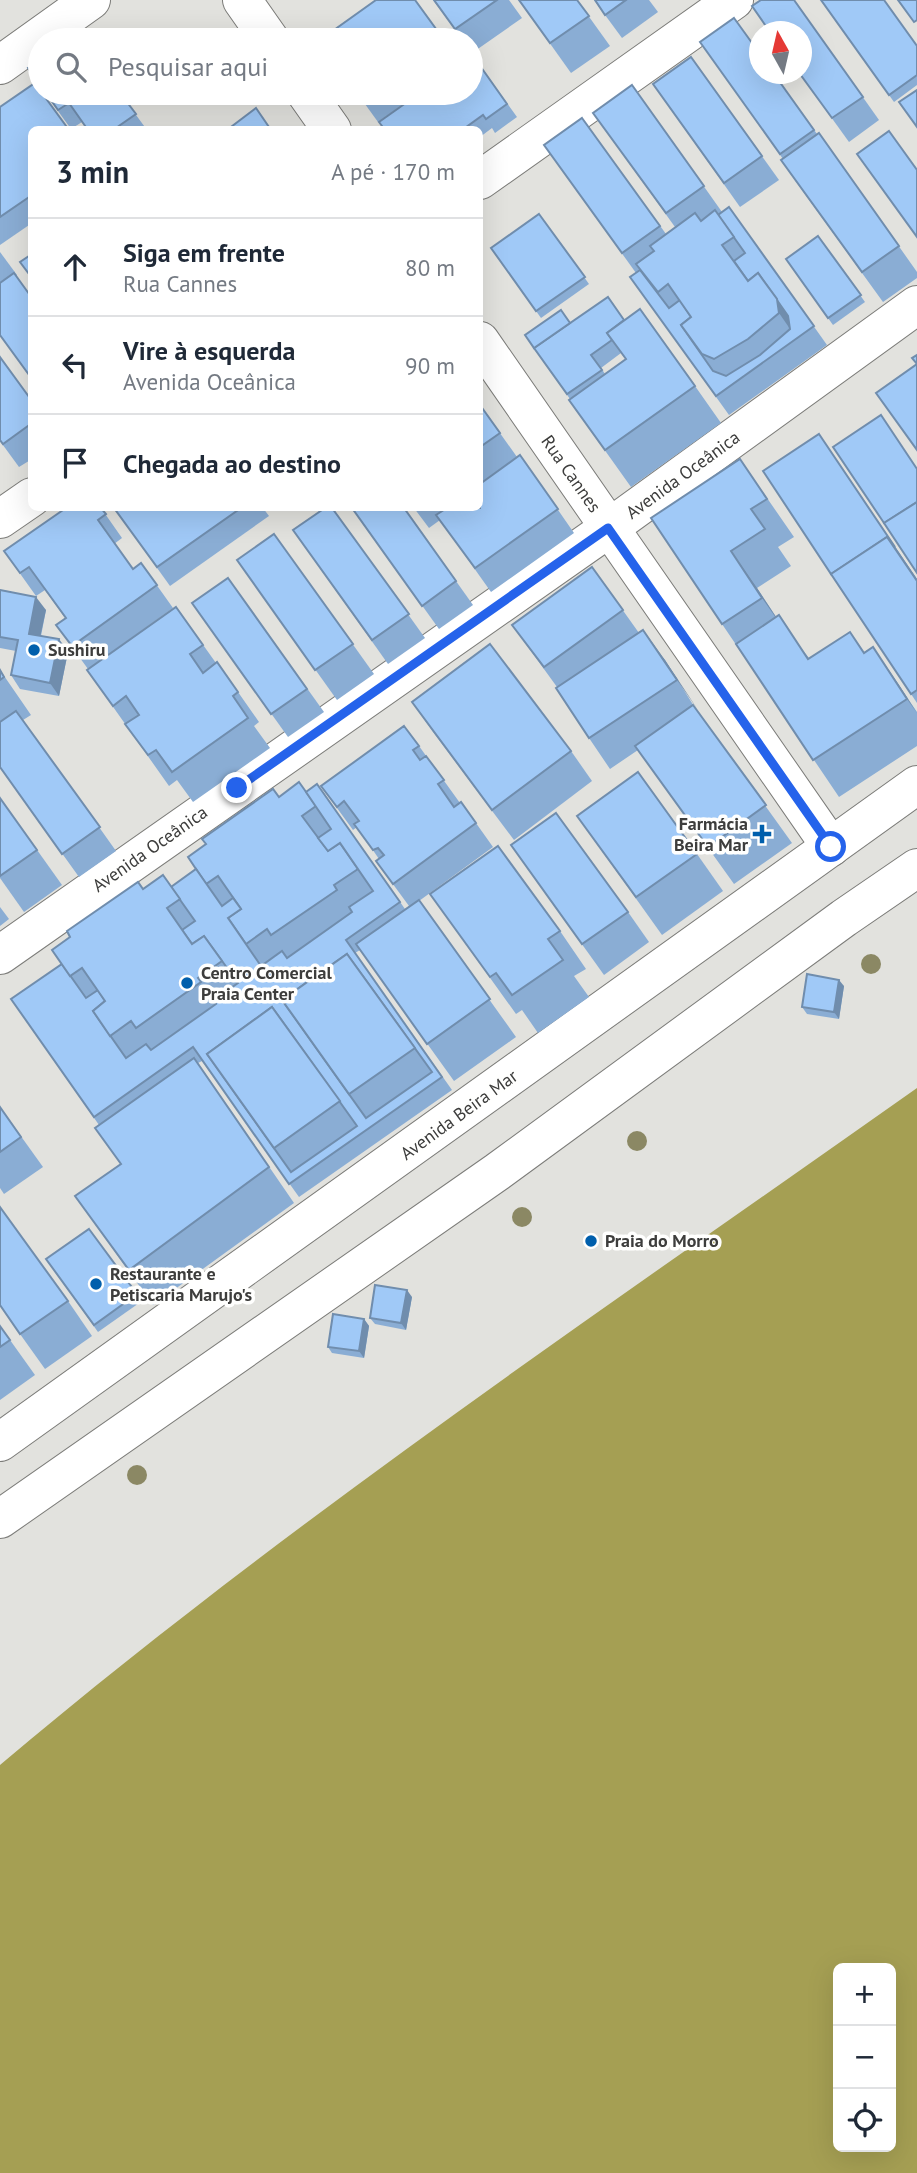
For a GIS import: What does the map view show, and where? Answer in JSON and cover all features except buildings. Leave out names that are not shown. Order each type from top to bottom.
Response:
[{"type":"street","points":[[52,28],[91,0]]},
{"type":"street","points":[[242,0],[262,28]]},
{"type":"street","points":[[483,178],[734,0]]},
{"type":"street","points":[[0,65],[28,45]]},
{"type":"street","points":[[314,105],[329,126]]},
{"type":"street","name":"Avenida Oceânica","points":[[0,955],[608,528],[917,305]]},
{"type":"street","name":"Rua Cannes","points":[[483,345],[831,847]]},
{"type":"street","points":[[0,519],[28,500]]},
{"type":"street","name":"Avenida Beira Mar","points":[[0,1442],[917,786]]},
{"type":"street","points":[[0,1519],[497,1172],[833,926],[917,868]]},
{"type":"shaded area","points":[[917,1088],[917,2173],[0,2173],[0,1765],[222,1587],[567,1334]]},
{"type":"place","name":"Sushiru","points":[[34,650]]},
{"type":"place","name":"Farmácia Beira Mar","points":[[762,834]]},
{"type":"place","name":"Centro Comercial Praia Center","points":[[187,983]]},
{"type":"place","name":"Praia do Morro","points":[[591,1241]]},
{"type":"place","name":"Restaurante e Petiscaria Marujo's","points":[[96,1284]]},
{"type":"route","points":[[237,788],[608,528],[831,847]]}]
